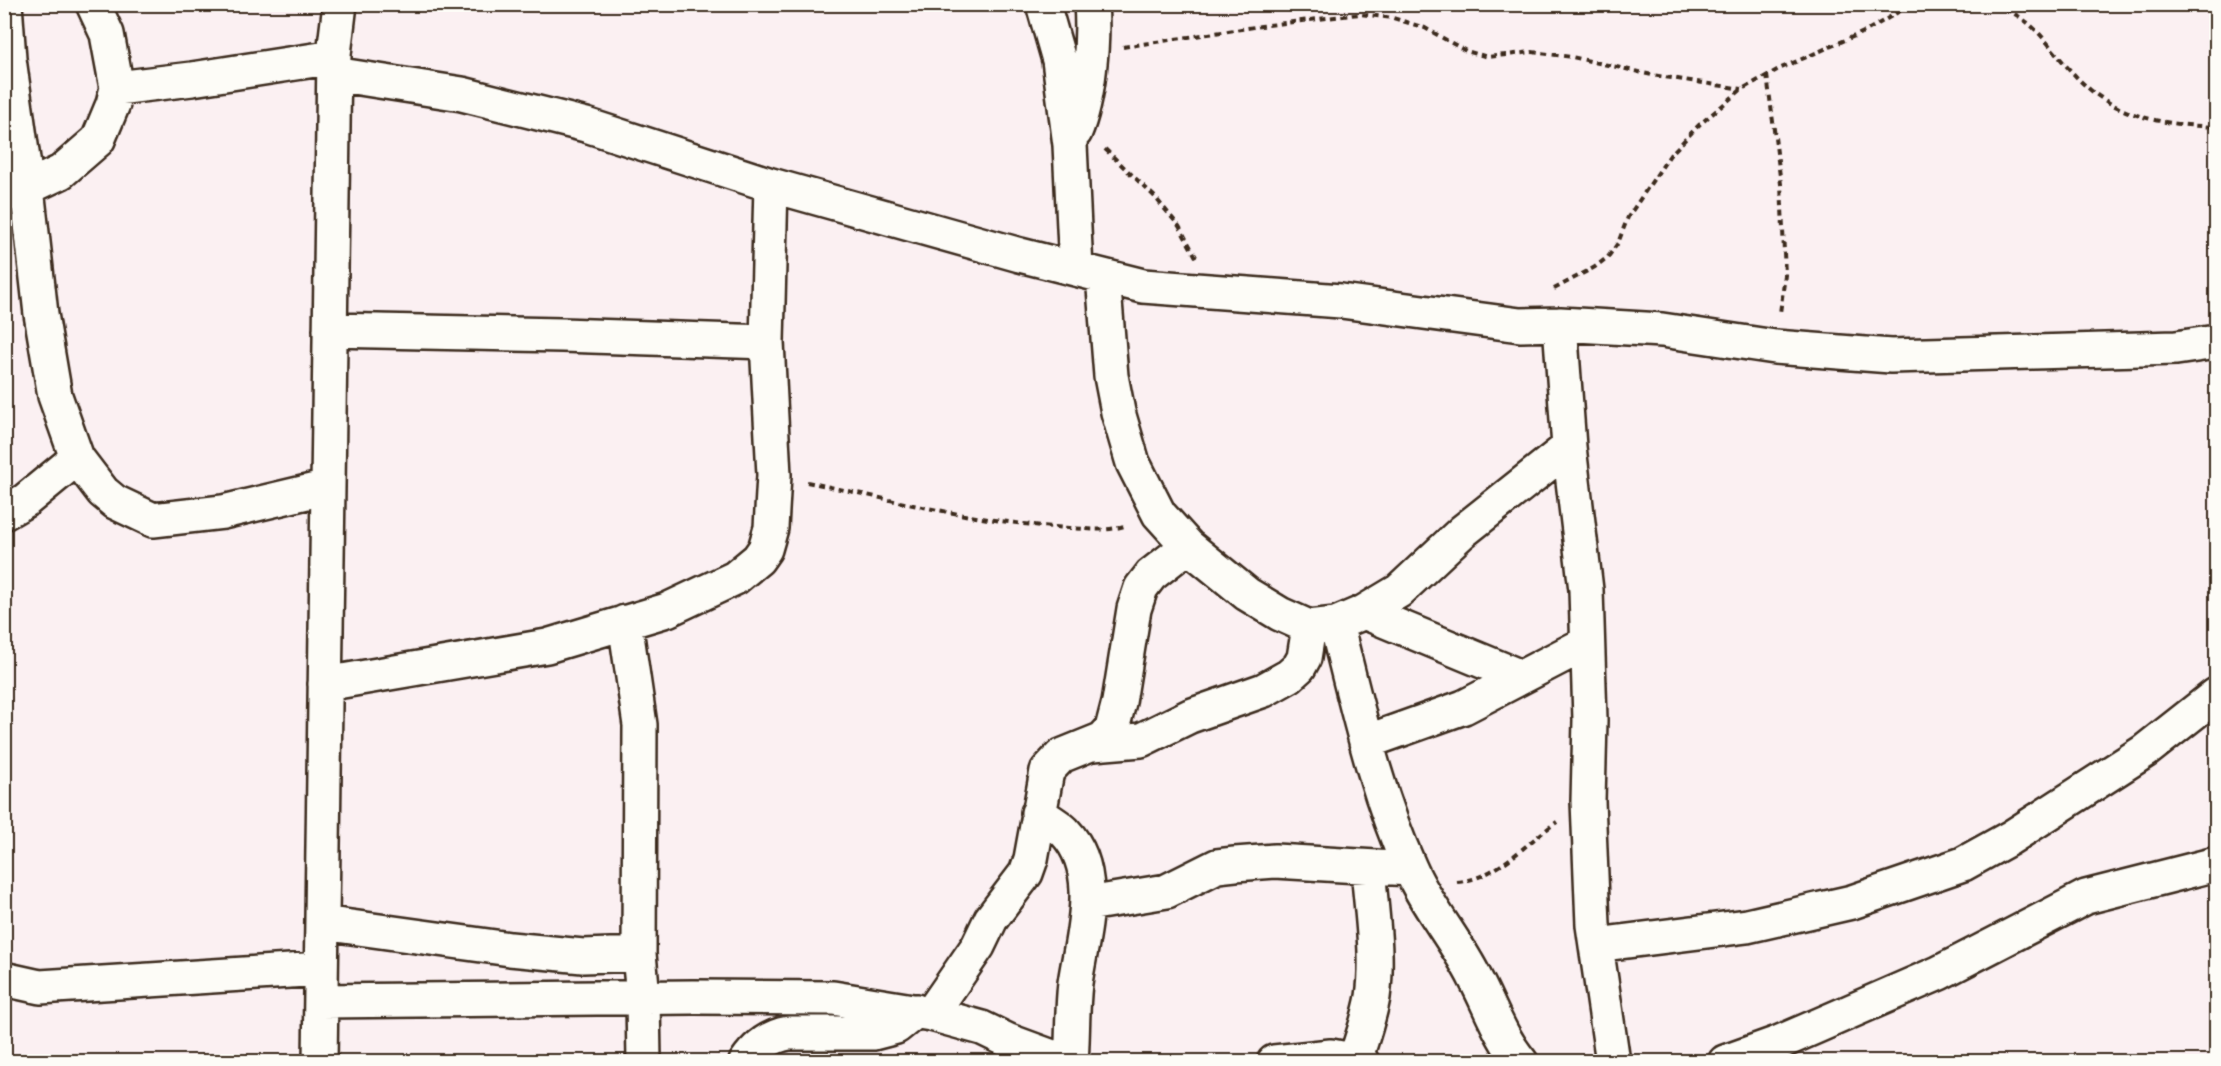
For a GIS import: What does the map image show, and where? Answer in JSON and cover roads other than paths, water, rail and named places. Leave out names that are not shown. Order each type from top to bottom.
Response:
[{"type":"street","points":[[5,4],[16,191],[55,396],[77,458],[103,492],[115,502],[153,520],[223,512],[328,487]]},
{"type":"street","points":[[16,191],[61,172],[98,141],[117,88],[107,34],[93,4]]},
{"type":"street","points":[[320,1062],[334,66],[340,4]]},
{"type":"street","points":[[1043,4],[1059,60],[1074,134],[1090,272],[1118,412],[1133,463],[1159,514],[1188,546],[1247,594],[1280,614],[1336,621],[1521,677]]},
{"type":"street","points":[[1074,134],[1084,111],[1090,52],[1091,4]]},
{"type":"street","points":[[117,88],[334,66],[575,122],[771,185],[1143,286],[1341,301],[1520,325],[1560,324],[1662,330],[1775,347],[1891,356],[2176,348],[2217,342]]},
{"type":"street","points":[[325,684],[547,646],[667,610],[735,578],[758,559],[765,549],[771,528],[774,475],[767,342],[771,185]]},
{"type":"street","points":[[1560,324],[1569,447],[1586,591],[1590,720],[1588,801],[1593,925],[1613,1062]]},
{"type":"street","points":[[330,330],[767,342]]},
{"type":"street","points":[[1093,744],[1141,740],[1190,716],[1264,690],[1289,676],[1336,621],[1400,591],[1461,531],[1569,447]]},
{"type":"street","points":[[4,513],[26,500],[77,458]]},
{"type":"street","points":[[746,1062],[755,1050],[776,1035],[873,1033],[896,1027],[924,1013],[978,946],[991,919],[1026,873],[1031,859],[1047,771],[1061,756],[1103,739],[1112,729],[1119,702],[1134,609],[1141,588],[1151,575],[1188,546]]},
{"type":"street","points":[[1336,621],[1366,742],[1388,811],[1415,878],[1475,976],[1508,1047],[1521,1062]]},
{"type":"street","points":[[625,622],[640,724],[639,954],[643,998],[644,1062]]},
{"type":"street","points":[[1366,742],[1464,707],[1587,643]]},
{"type":"street","points":[[1596,945],[1747,926],[1770,921],[1852,902],[1963,864],[2010,838],[2145,751],[2217,695]]},
{"type":"street","points":[[4,978],[40,987],[321,985],[643,998],[833,999],[924,1013],[982,1028],[1057,1060],[1073,998],[1088,904],[1084,871],[1078,851],[1065,832],[1054,822],[1038,813]]},
{"type":"street","points":[[1088,904],[1167,891],[1217,866],[1234,864],[1275,861],[1368,867],[1415,878]]},
{"type":"street","points":[[1725,1062],[1778,1043],[1939,973],[2086,897],[2217,864]]},
{"type":"street","points":[[1274,1062],[1331,1056],[1359,1061],[1371,1006],[1375,969],[1368,867]]},
{"type":"street","points":[[322,922],[510,949],[583,956],[639,954]]}]
